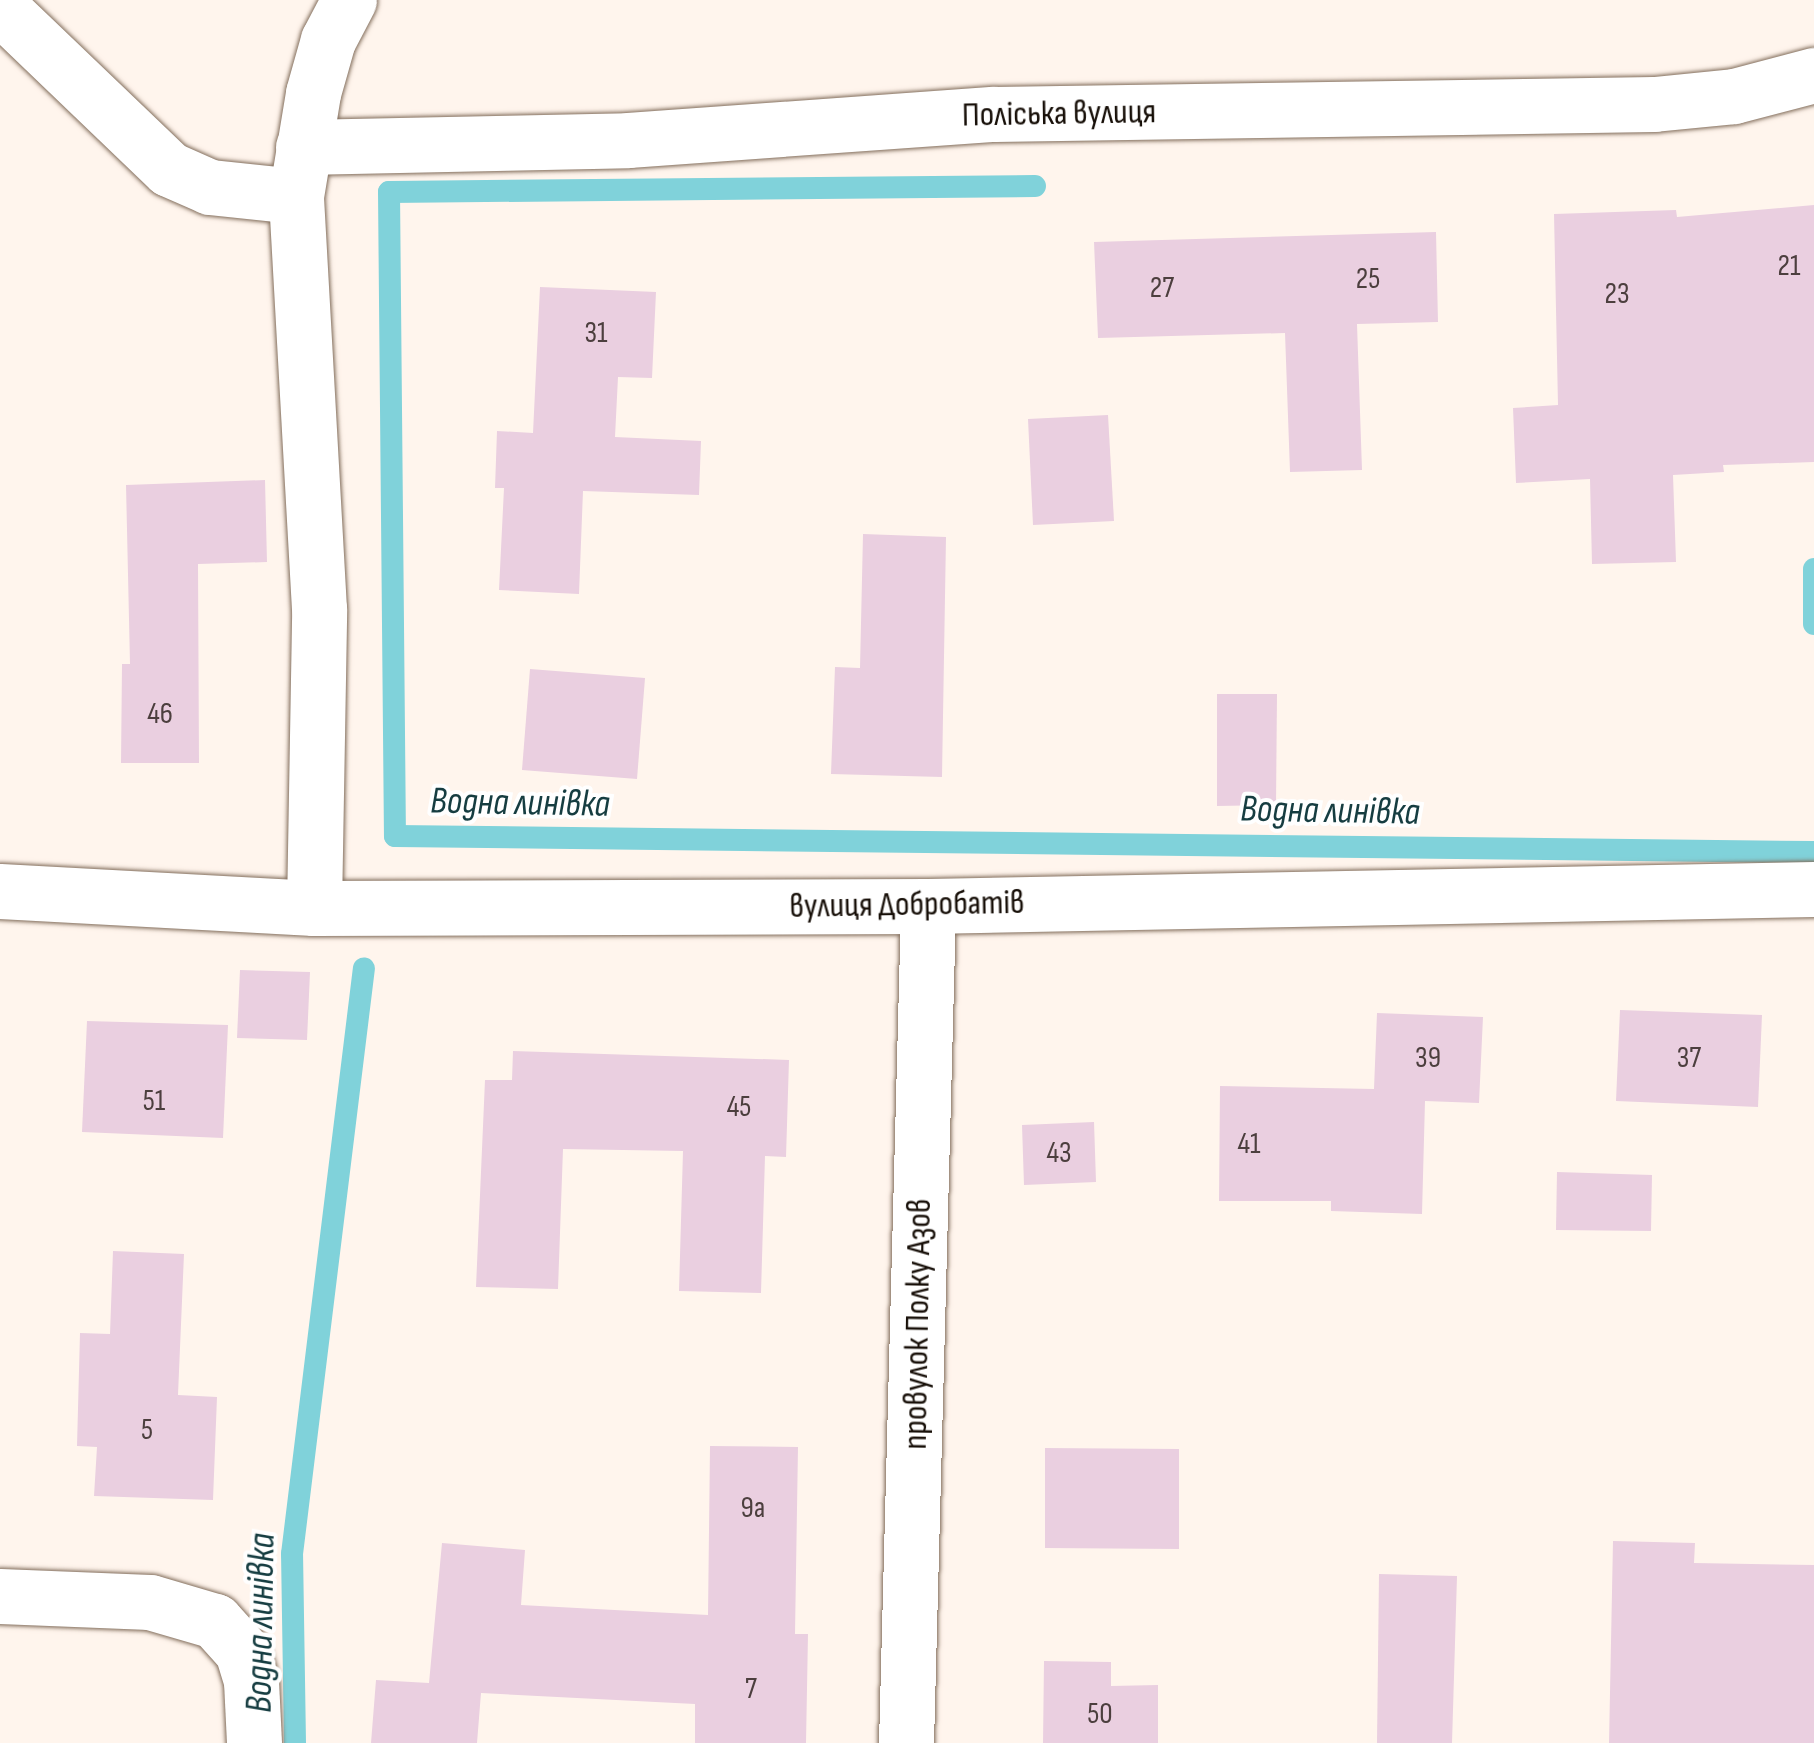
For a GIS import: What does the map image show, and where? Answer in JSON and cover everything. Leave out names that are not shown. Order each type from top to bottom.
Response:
[{"type":"street","points":[[314,908],[319,610],[299,171],[328,40],[350,0]]},
{"type":"street","name":"Поліська вулиця","points":[[0,7],[169,169],[210,187],[299,171],[628,140],[994,114],[1654,104],[1734,96],[1814,76]]},
{"type":"street","name":"вулиця Добробатів","points":[[0,891],[314,908],[928,906],[1814,889]]},
{"type":"street","name":"провулок Полку Азов","points":[[906,1743],[928,906]]},
{"type":"street","points":[[0,1596],[150,1602],[214,1621],[242,1651],[252,1681],[254,1743]]},
{"type":"building","points":[[1814,205],[1814,462],[1723,465],[1724,472],[1673,475],[1676,562],[1592,564],[1590,479],[1516,483],[1513,408],[1558,405],[1554,214],[1676,210],[1677,217]]},
{"type":"building","points":[[1436,232],[1438,322],[1357,324],[1362,470],[1290,472],[1285,333],[1098,338],[1094,242]]},
{"type":"building","points":[[540,287],[656,292],[652,378],[618,377],[615,437],[701,441],[699,495],[583,491],[579,594],[499,590],[504,488],[495,488],[497,431],[533,433]]},
{"type":"building","points":[[1108,415],[1114,521],[1033,525],[1028,419]]},
{"type":"building","points":[[265,480],[267,562],[198,564],[199,763],[121,763],[122,664],[130,664],[126,485]]},
{"type":"building","points":[[863,534],[946,537],[942,777],[831,774],[835,667],[860,668]]},
{"type":"building","points":[[530,669],[645,678],[637,779],[522,770]]},
{"type":"building","points":[[1217,694],[1277,694],[1276,805],[1217,806]]},
{"type":"building","points":[[240,970],[310,972],[307,1040],[237,1038]]},
{"type":"building","points":[[1620,1010],[1762,1015],[1758,1107],[1616,1101]]},
{"type":"building","points":[[1377,1013],[1483,1017],[1479,1103],[1425,1101],[1422,1214],[1331,1211],[1331,1201],[1219,1201],[1220,1086],[1374,1089]]},
{"type":"building","points":[[87,1021],[228,1025],[223,1138],[82,1132]]},
{"type":"building","points":[[513,1051],[789,1060],[786,1157],[765,1156],[761,1293],[679,1291],[683,1151],[563,1149],[558,1289],[476,1287],[485,1080],[512,1080]]},
{"type":"building","points":[[1094,1122],[1096,1182],[1024,1185],[1022,1125]]},
{"type":"building","points":[[1557,1172],[1652,1175],[1651,1231],[1556,1230]]},
{"type":"building","points":[[113,1251],[184,1254],[178,1395],[217,1397],[213,1500],[94,1496],[97,1447],[77,1446],[80,1333],[110,1334]]},
{"type":"building","points":[[710,1446],[798,1447],[795,1634],[808,1634],[806,1743],[695,1743],[695,1704],[481,1693],[477,1743],[371,1743],[376,1680],[429,1683],[442,1543],[525,1550],[521,1605],[708,1615]]},
{"type":"building","points":[[1045,1448],[1179,1449],[1179,1549],[1045,1548]]},
{"type":"building","points":[[1613,1541],[1695,1543],[1694,1563],[1814,1565],[1814,1743],[1609,1743]]},
{"type":"building","points":[[1379,1574],[1457,1576],[1452,1743],[1377,1743]]},
{"type":"building","points":[[1044,1661],[1111,1662],[1111,1686],[1158,1685],[1158,1743],[1043,1743]]},
{"type":"waterway","name":"Водна линівка","points":[[1035,186],[389,192],[395,836],[1814,852]]},
{"type":"waterway","name":"Водна линівка","points":[[1814,569],[1814,624]]},
{"type":"waterway","name":"Водна линівка","points":[[295,1743],[292,1554],[364,968]]}]
